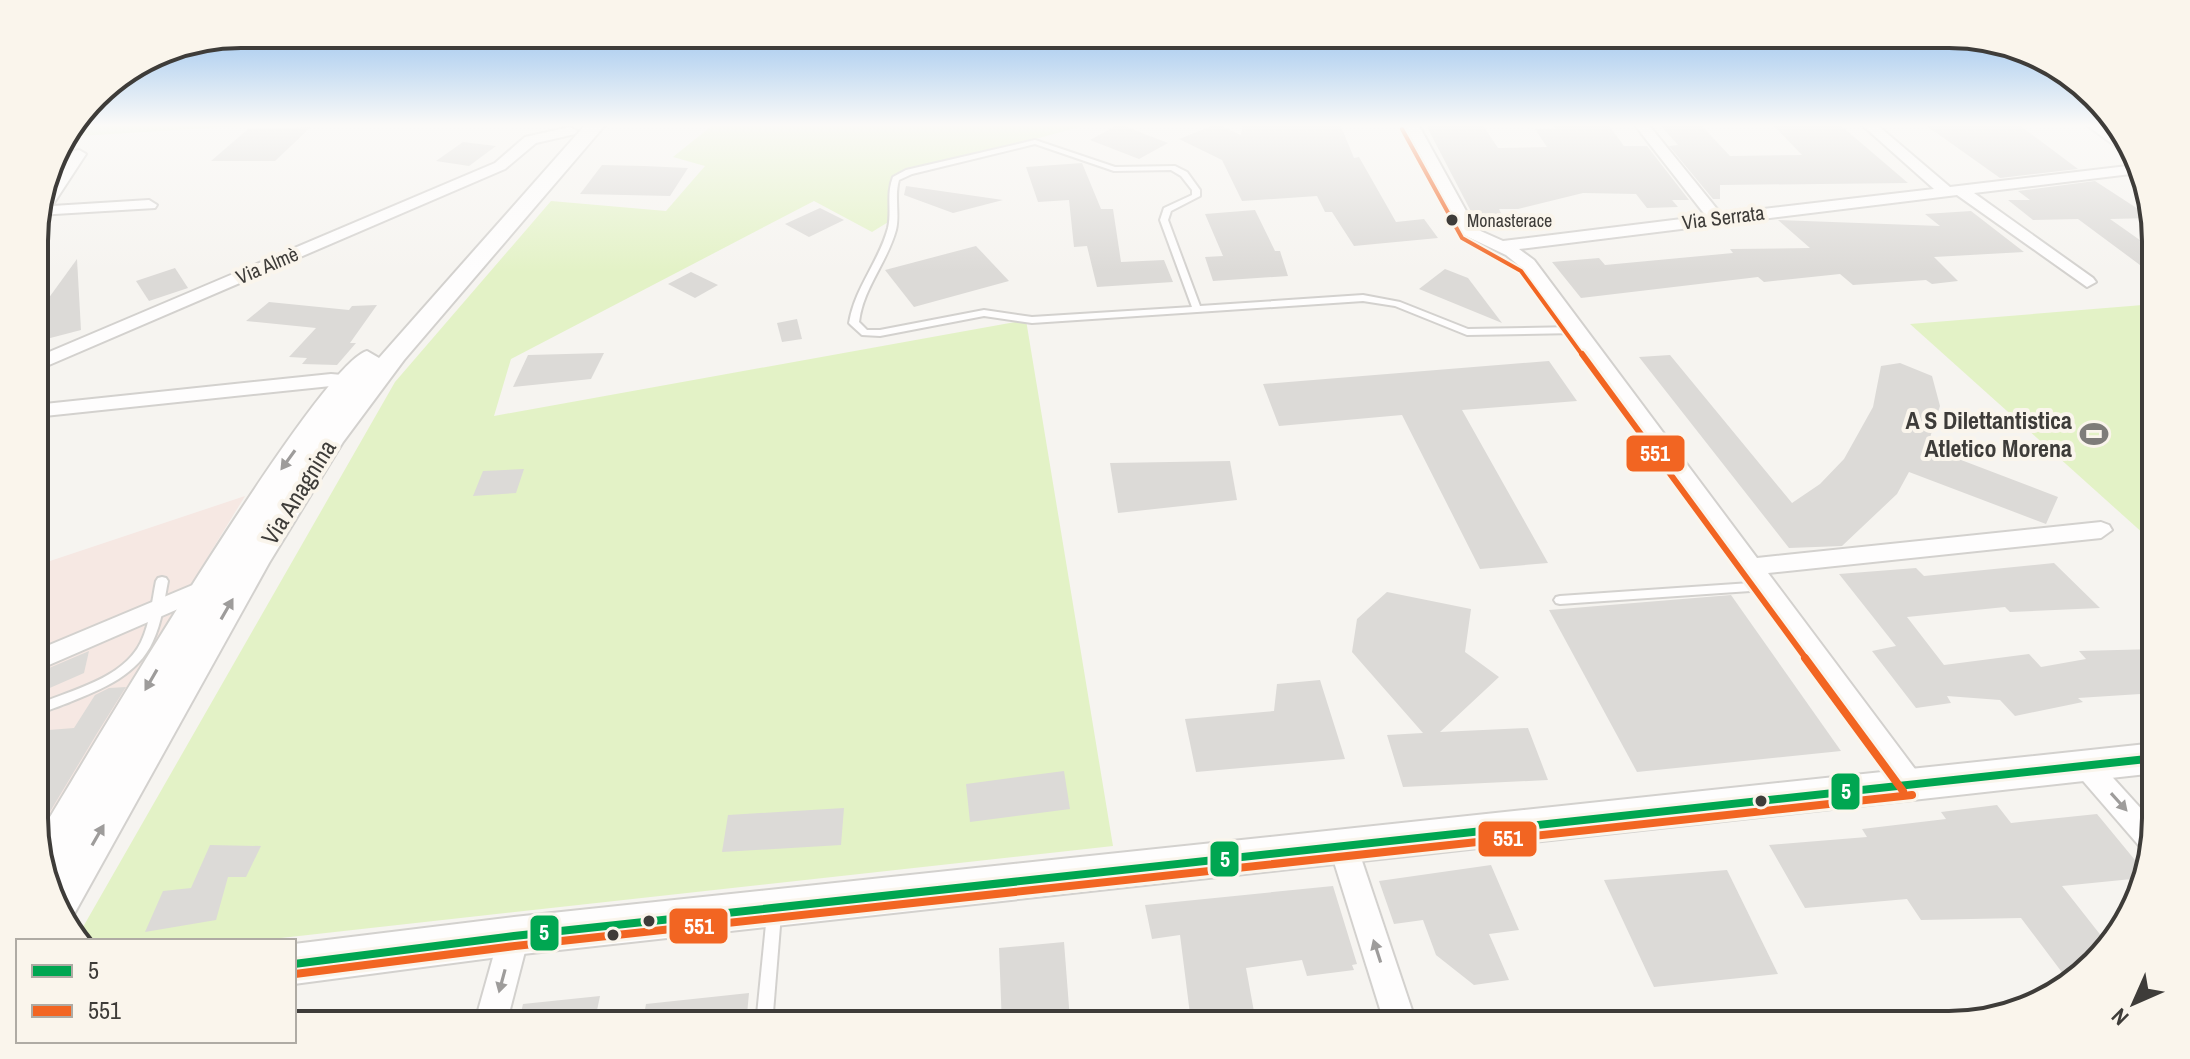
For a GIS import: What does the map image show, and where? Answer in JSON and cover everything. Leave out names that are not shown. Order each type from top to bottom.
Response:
[{"type":"main road","name":"Via Anagnina","points":[[51,849],[207,587],[281,470],[539,173]]},
{"type":"main road","name":"Via Anagnina","points":[[64,894],[354,389]]},
{"type":"main road","points":[[296,964],[514,936],[2142,760]]},
{"type":"street","name":"Via Almè","points":[[48,359],[483,173]]},
{"type":"street","points":[[1438,173],[1470,232],[1525,261],[1911,785]]},
{"type":"street","points":[[1680,173],[1715,217]]},
{"type":"street","points":[[1931,173],[2087,282]]},
{"type":"street","name":"Via Serrata","points":[[1500,246],[1715,217],[2096,173]]},
{"type":"street","points":[[51,210],[149,205]]},
{"type":"street","points":[[48,410],[354,389]]},
{"type":"street","points":[[1751,567],[2101,530]]},
{"type":"street","points":[[48,656],[207,587]]},
{"type":"street","points":[[2086,766],[2142,829]]},
{"type":"street","points":[[1343,846],[1396,1011]]},
{"type":"street","points":[[494,1011],[514,936]]},
{"type":"lane","points":[[906,173],[896,179],[893,188],[897,210],[892,231],[859,293],[854,323],[860,331],[873,334],[984,313],[1032,320],[1363,298],[1397,304],[1467,332],[1577,330]]},
{"type":"lane","points":[[1183,173],[1196,190],[1196,196],[1167,210],[1163,216],[1197,309]]},
{"type":"lane","points":[[48,704],[127,666],[144,649],[162,581]]},
{"type":"lane","points":[[1560,600],[1765,586]]},
{"type":"lane","points":[[765,1011],[774,908]]},
{"type":"shaded area","points":[[245,496],[48,818],[48,818],[48,562]]},
{"type":"green space","points":[[699,173],[909,173],[900,176],[893,188],[898,216],[872,232],[814,201],[511,359],[494,416],[1026,320],[1113,846],[271,939],[91,939],[83,928],[395,382],[551,201],[666,211]]},
{"type":"green space","name":"A S Dilettantistica Atletico Morena","points":[[2142,305],[2142,532],[1910,324]]},
{"type":"building","points":[[596,173],[685,173],[670,196],[580,194]]},
{"type":"building","points":[[1028,173],[1086,173],[1101,209],[1113,209],[1121,262],[1164,260],[1173,282],[1097,287],[1087,246],[1074,247],[1069,200],[1038,202]]},
{"type":"building","points":[[1229,173],[1368,173],[1396,222],[1424,219],[1438,238],[1354,246],[1332,212],[1325,212],[1317,196],[1242,201]]},
{"type":"building","points":[[1451,173],[1668,173],[1689,200],[1672,200],[1678,207],[1647,208],[1636,194],[1583,193],[1518,209],[1499,209],[1506,223],[1477,223]]},
{"type":"building","points":[[1692,173],[1897,173],[1908,183],[1720,185],[1720,199],[1713,199]]},
{"type":"building","points":[[1994,173],[2040,173],[2000,178]]},
{"type":"building","points":[[2095,181],[2139,209],[2140,218],[2110,219],[2142,242],[2142,265],[2078,219],[2033,220],[2008,200],[2030,200],[2018,191]]},
{"type":"building","points":[[906,186],[1003,200],[953,213],[904,195]]},
{"type":"building","points":[[820,208],[844,220],[809,237],[785,224]]},
{"type":"building","points":[[1255,210],[1275,251],[1280,251],[1288,276],[1213,281],[1205,257],[1223,256],[1205,214]]},
{"type":"building","points":[[1971,211],[2024,252],[1934,257],[1958,281],[1853,285],[1840,274],[1764,282],[1758,277],[1581,298],[1552,262],[1599,258],[1605,265],[1733,253],[1730,249],[1810,248],[1778,220],[1940,226],[1925,214]]},
{"type":"building","points":[[976,246],[1009,281],[914,307],[885,270]]},
{"type":"building","points":[[77,259],[81,330],[48,339],[48,299]]},
{"type":"building","points":[[175,268],[188,288],[149,301],[136,281]]},
{"type":"building","points":[[1445,269],[1468,278],[1502,323],[1419,289]]},
{"type":"building","points":[[691,272],[718,285],[695,298],[668,284]]},
{"type":"building","points":[[269,302],[349,310],[352,306],[377,305],[350,343],[356,343],[337,365],[302,364],[307,358],[289,357],[316,328],[246,321]]},
{"type":"building","points":[[797,319],[802,339],[782,342],[777,323]]},
{"type":"building","points":[[604,353],[591,379],[513,387],[528,355]]},
{"type":"building","points":[[1670,355],[1792,503],[1820,484],[1844,459],[1873,407],[1881,366],[1900,363],[1932,376],[1940,406],[1927,447],[2058,497],[2046,524],[1909,472],[1897,494],[1842,546],[1789,548],[1639,357]]},
{"type":"building","points":[[1549,361],[1577,401],[1462,410],[1548,563],[1480,569],[1402,415],[1279,426],[1263,384]]},
{"type":"building","points":[[1230,461],[1237,500],[1118,513],[1110,463]]},
{"type":"building","points":[[524,469],[516,493],[473,496],[483,471]]},
{"type":"building","points":[[2054,563],[2100,608],[2010,612],[2005,607],[1907,617],[1944,665],[2029,654],[2041,667],[2086,659],[2079,651],[2142,649],[2142,694],[2078,698],[2083,702],[2015,716],[2000,700],[1947,696],[1951,703],[1916,708],[1872,651],[1896,646],[1839,574],[1916,568],[1924,576]]},
{"type":"building","points":[[1387,592],[1471,609],[1465,652],[1499,677],[1440,732],[1528,728],[1548,780],[1403,787],[1387,735],[1423,733],[1352,652],[1357,619]]},
{"type":"building","points":[[1731,595],[1841,751],[1637,772],[1549,610]]},
{"type":"building","points":[[89,651],[84,673],[48,689],[48,668]]},
{"type":"building","points":[[1320,680],[1345,759],[1196,772],[1185,719],[1274,711],[1277,684]]},
{"type":"building","points":[[126,687],[48,815],[48,730],[74,728],[95,695],[109,688]]},
{"type":"building","points":[[1064,771],[1070,809],[970,822],[966,784]]},
{"type":"building","points":[[1997,805],[2011,823],[2097,814],[2137,862],[2132,879],[2062,886],[2102,936],[2086,955],[2063,974],[2021,918],[1921,920],[1907,899],[1805,908],[1769,845],[1867,837],[1862,829],[1946,819],[1941,812]]},
{"type":"building","points":[[844,808],[841,845],[722,852],[728,815]]},
{"type":"building","points":[[210,845],[261,846],[246,877],[228,877],[216,920],[145,932],[163,891],[191,888]]},
{"type":"building","points":[[1491,865],[1519,930],[1489,934],[1509,980],[1474,985],[1436,955],[1423,920],[1394,924],[1379,881]]},
{"type":"building","points":[[1727,870],[1778,974],[1654,987],[1604,880]]},
{"type":"building","points":[[1333,886],[1357,964],[1352,965],[1354,970],[1307,976],[1302,960],[1246,968],[1254,1011],[1190,1011],[1180,935],[1152,939],[1145,905]]},
{"type":"building","points":[[1064,942],[1069,1011],[1001,1011],[999,948]]},
{"type":"building","points":[[749,993],[747,1011],[645,1011],[646,1004]]},
{"type":"building","points":[[600,996],[597,1011],[521,1011],[523,1004]]},
{"type":"transit line","name":"551","points":[[1426,173],[1462,238],[1507,260],[1521,271],[1903,791]]},
{"type":"transit line","name":"5","points":[[296,964],[514,936],[2142,760]]},
{"type":"transit line","name":"551","points":[[296,974],[515,946],[1912,795]]},
{"type":"place","name":"Monasterace","points":[[1452,220]]},
{"type":"place","name":"A S Dilettantistica Atletico Morena","points":[[2094,434]]}]
